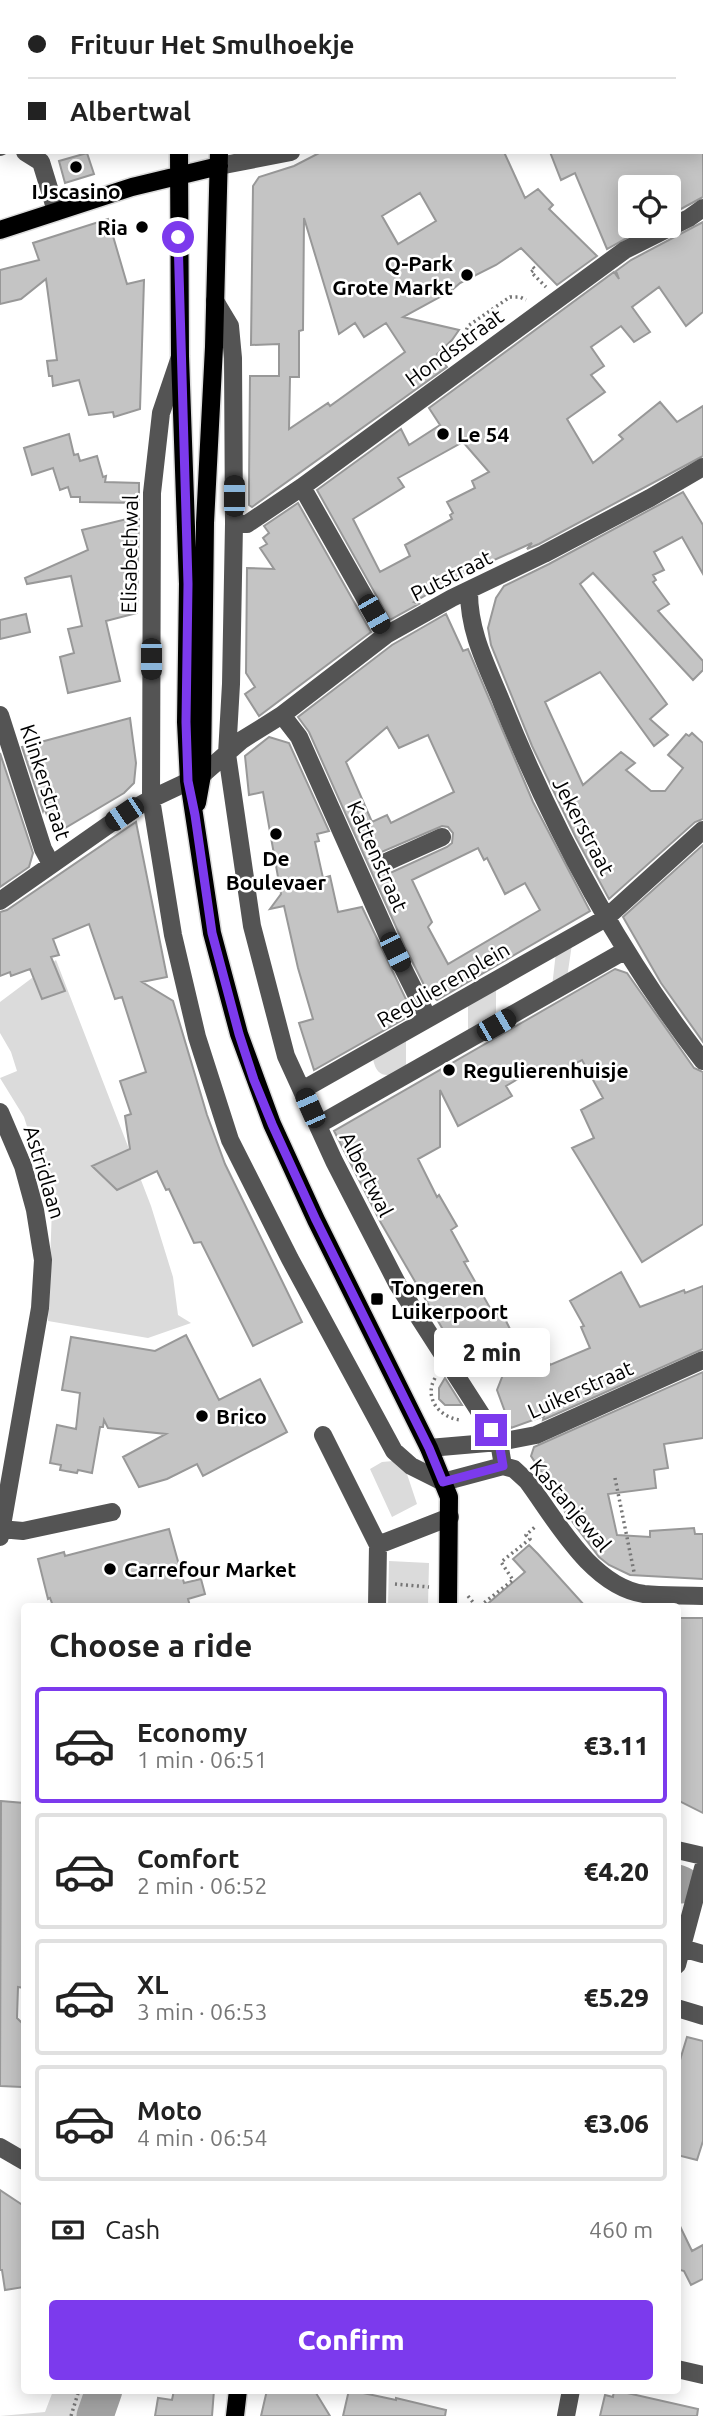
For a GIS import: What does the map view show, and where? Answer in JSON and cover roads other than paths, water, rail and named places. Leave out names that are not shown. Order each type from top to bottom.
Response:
[{"type":"main road","name":"Elisabethwal","points":[[178,154],[180,356],[188,584],[186,722],[195,778]]},
{"type":"main road","points":[[0,230],[132,187],[179,176],[219,159],[205,523],[203,695],[195,778],[195,815],[212,933],[254,1080],[316,1220],[429,1448],[449,1497],[448,1597]]},
{"type":"main road","points":[[235,2416],[238,2394]]},
{"type":"street","points":[[28,154],[41,162],[61,210]]},
{"type":"street","points":[[55,154],[52,158],[61,210]]},
{"type":"street","points":[[219,159],[270,154]]},
{"type":"street","name":"Hondsstraat","points":[[234,524],[247,524],[302,487],[625,250],[689,218],[703,208]]},
{"type":"street","points":[[215,301],[230,326],[233,358],[234,524],[227,754]]},
{"type":"street","name":"Elisabethwal","points":[[150,799],[152,493],[161,414],[180,356]]},
{"type":"street","name":"Putstraat","points":[[0,901],[150,799],[195,778],[242,740],[282,715],[386,635],[452,598],[469,592],[650,498],[703,467]]},
{"type":"street","points":[[302,487],[386,635]]},
{"type":"street","name":"Jekerstraat","points":[[469,592],[472,628],[529,770],[606,918],[703,1061]]},
{"type":"street","points":[[203,695],[228,719]]},
{"type":"street","name":"Klinkerstraat","points":[[0,715],[43,849],[51,864]]},
{"type":"street","name":"Kattenstraat","points":[[282,715],[299,737],[371,868],[395,952],[428,1018]]},
{"type":"street","name":"Albertwal","points":[[227,754],[253,926],[286,1056],[355,1204],[398,1285],[499,1442],[503,1466]]},
{"type":"street","points":[[150,799],[179,961],[197,1037],[230,1140],[290,1259],[394,1451],[411,1466],[443,1482]]},
{"type":"street","name":"Regulierenplein","points":[[302,1090],[606,918],[703,830]]},
{"type":"street","points":[[371,868],[442,837]]},
{"type":"street","points":[[318,1125],[626,950]]},
{"type":"street","name":"Astridlaan","points":[[0,1112],[23,1166],[36,1210],[43,1260],[40,1308],[1,1531]]},
{"type":"street","name":"Luikerstraat","points":[[429,1448],[499,1442],[536,1435],[703,1360]]},
{"type":"street","points":[[323,1436],[378,1545],[377,1603]]},
{"type":"street","name":"Kastanjewal","points":[[443,1482],[503,1466],[514,1469],[527,1481],[590,1565],[605,1578],[642,1593],[703,1596]]},
{"type":"street","points":[[1,1531],[23,1531],[112,1512]]},
{"type":"street","points":[[378,1545],[450,1517]]},
{"type":"street","points":[[681,1851],[703,1856]]},
{"type":"street","points":[[681,1952],[703,1868]]},
{"type":"street","points":[[681,1956],[703,1954]]},
{"type":"street","points":[[681,2009],[703,2016]]},
{"type":"street","points":[[0,2147],[21,2159]]},
{"type":"street","points":[[681,2370],[703,2375]]},
{"type":"street","points":[[566,2416],[570,2394]]},
{"type":"waterway","points":[[95,2416],[103,2394]]},
{"type":"place","name":"IJscasino","points":[[76,167]]},
{"type":"place","name":"Ria","points":[[142,227]]},
{"type":"place","name":"Q-Park Grote Markt","points":[[467,275]]},
{"type":"place","name":"Le 54","points":[[443,434]]},
{"type":"place","name":"De Boulevaer","points":[[276,834]]},
{"type":"place","name":"Regulierenhuisje","points":[[449,1070]]},
{"type":"place","name":"Tongeren Luikerpoort","points":[[377,1299]]},
{"type":"place","name":"Brico","points":[[202,1416]]},
{"type":"place","name":"Carrefour Market","points":[[110,1569]]}]
